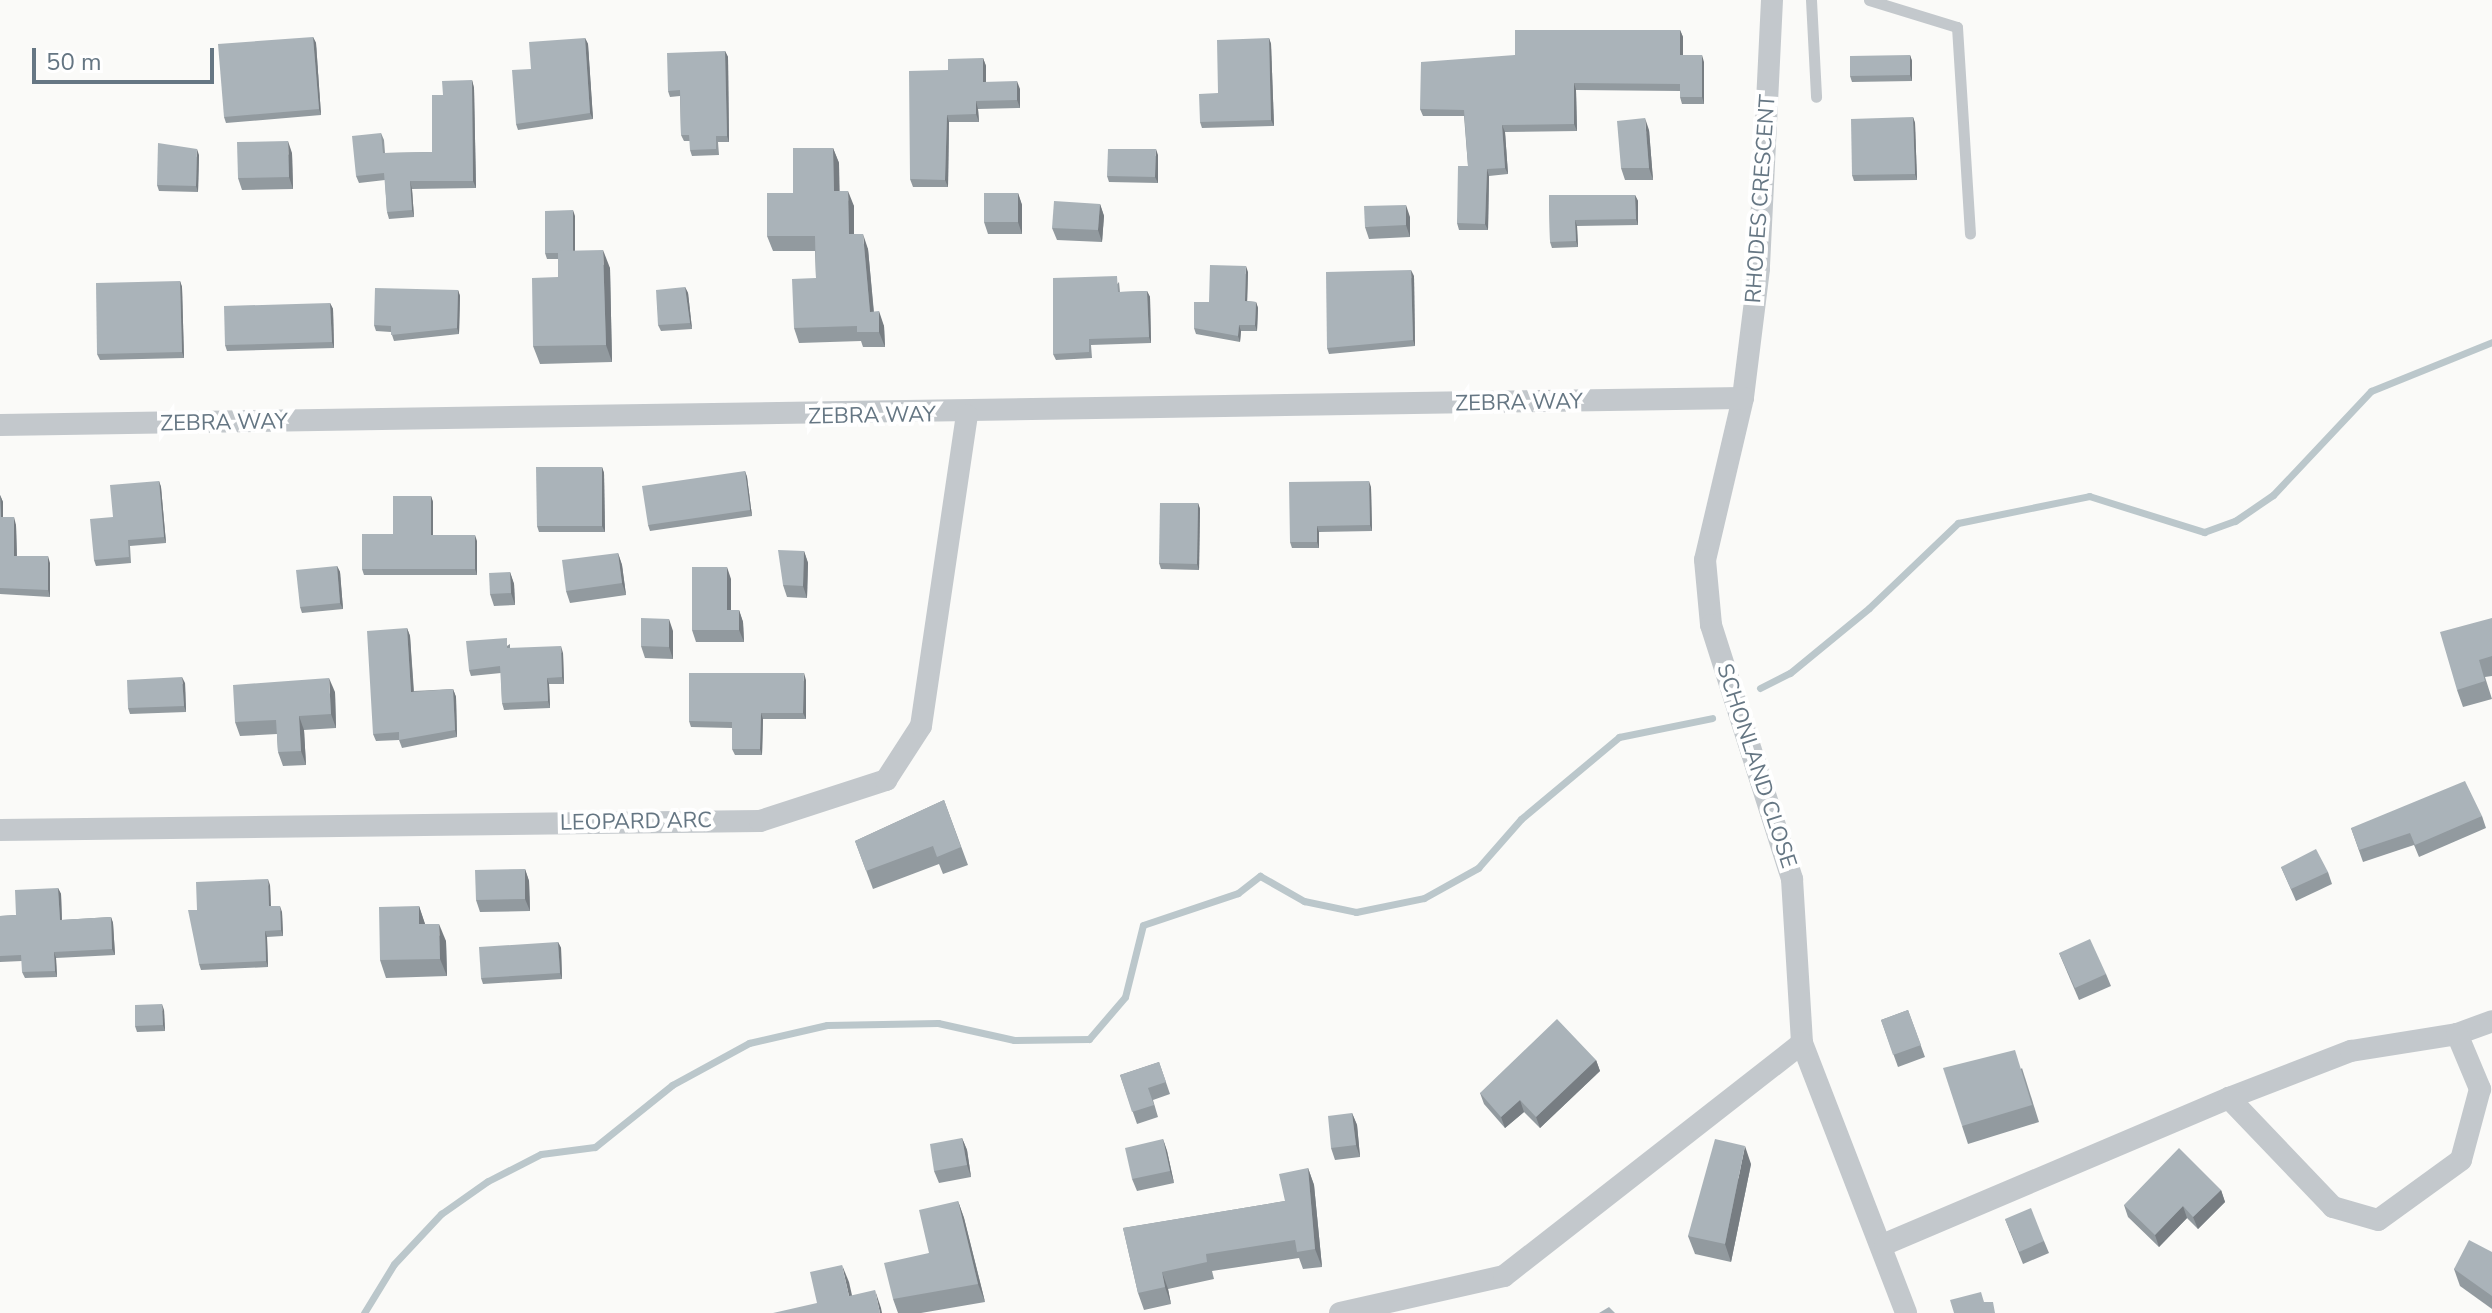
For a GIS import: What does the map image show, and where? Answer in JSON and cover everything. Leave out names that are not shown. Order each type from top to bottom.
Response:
[{"type":"street","name":"RHODES CRESCENT","points":[[1743,398],[1759,269],[1772,0]]},
{"type":"street","name":"ZEBRA WAY","points":[[0,425],[967,415],[1743,398]]},
{"type":"street","name":"SCHONLAND CLOSE","points":[[1743,398],[1705,560],[1710,612],[1792,879],[1802,1043],[1885,1244],[1906,1313]]},
{"type":"street","name":"LEOPARD ARC","points":[[0,830],[760,821],[886,780],[921,726],[967,415]]},
{"type":"street","points":[[1885,1244],[2229,1098],[2351,1051],[2457,1034],[2492,1021]]},
{"type":"street","points":[[2229,1098],[2333,1207],[2378,1220],[2461,1160],[2480,1089],[2457,1034]]},
{"type":"street","points":[[1340,1313],[1504,1276],[1802,1043]]},
{"type":"lane","points":[[1811,0],[1816,97]]},
{"type":"lane","points":[[1869,0],[1957,27],[1970,234]]},
{"type":"building","points":[[1515,30],[1680,30],[1680,55],[1702,55],[1702,97],[1680,97],[1680,84],[1574,83],[1574,124],[1502,125],[1505,168],[1487,169],[1485,224],[1457,223],[1458,166],[1468,166],[1464,110],[1420,109],[1421,62],[1515,55]]},
{"type":"building","points":[[313,37],[319,109],[224,117],[218,44]]},
{"type":"building","points":[[585,38],[590,113],[516,124],[512,70],[531,69],[529,42]]},
{"type":"building","points":[[1269,38],[1271,120],[1200,122],[1199,94],[1218,93],[1217,40]]},
{"type":"building","points":[[725,51],[727,136],[716,136],[716,149],[690,150],[689,135],[681,135],[680,90],[668,91],[667,53]]},
{"type":"building","points":[[1910,55],[1910,75],[1850,76],[1850,56]]},
{"type":"building","points":[[983,58],[983,82],[1017,81],[1017,100],[976,101],[976,114],[947,115],[945,180],[910,179],[909,71],[948,70],[948,59]]},
{"type":"building","points":[[472,80],[473,181],[410,181],[412,210],[387,212],[384,173],[356,176],[352,136],[381,133],[383,153],[432,152],[432,95],[443,95],[442,81]]},
{"type":"building","points":[[1913,117],[1915,174],[1852,175],[1851,119]]},
{"type":"building","points":[[1645,118],[1649,168],[1621,168],[1617,121]]},
{"type":"building","points":[[288,141],[289,177],[238,178],[237,142]]},
{"type":"building","points":[[158,143],[197,149],[196,186],[157,185]]},
{"type":"building","points":[[793,148],[833,148],[834,191],[848,191],[849,234],[863,234],[870,312],[879,311],[879,332],[857,332],[857,326],[794,328],[792,279],[816,278],[815,236],[767,236],[767,193],[793,193]]},
{"type":"building","points":[[1108,149],[1156,149],[1155,177],[1107,176]]},
{"type":"building","points":[[984,193],[1018,193],[1018,222],[984,222]]},
{"type":"building","points":[[1549,195],[1635,195],[1636,219],[1575,220],[1576,241],[1550,242]]},
{"type":"building","points":[[1054,201],[1100,204],[1098,230],[1052,228]]},
{"type":"building","points":[[1406,205],[1406,225],[1365,227],[1364,206]]},
{"type":"building","points":[[573,210],[573,251],[545,253],[545,211]]},
{"type":"building","points":[[603,250],[606,345],[533,346],[532,278],[558,277],[558,251]]},
{"type":"building","points":[[1210,265],[1246,266],[1245,301],[1256,302],[1255,325],[1239,325],[1238,336],[1194,328],[1194,302],[1209,302]]},
{"type":"building","points":[[1411,270],[1413,340],[1327,348],[1326,272]]},
{"type":"building","points":[[1117,276],[1118,292],[1147,291],[1149,337],[1089,339],[1089,352],[1053,354],[1053,278]]},
{"type":"building","points":[[180,281],[182,352],[97,354],[96,283]]},
{"type":"building","points":[[685,287],[690,323],[658,325],[656,290]]},
{"type":"building","points":[[375,288],[458,290],[457,328],[391,335],[391,326],[374,325]]},
{"type":"building","points":[[330,303],[332,342],[225,345],[224,306]]},
{"type":"building","points":[[536,467],[602,467],[602,526],[537,526]]},
{"type":"building","points":[[745,471],[750,510],[648,525],[642,486]]},
{"type":"building","points":[[159,481],[164,537],[128,540],[129,557],[94,560],[90,519],[113,517],[110,485]]},
{"type":"building","points":[[1369,481],[1370,525],[1317,526],[1317,542],[1290,542],[1289,482]]},
{"type":"building","points":[[0,495],[1,517],[14,517],[14,556],[48,556],[48,590],[0,588]]},
{"type":"building","points":[[393,496],[431,496],[431,535],[475,535],[475,569],[362,569],[362,534],[393,534]]},
{"type":"building","points":[[1160,503],[1198,503],[1197,564],[1159,563]]},
{"type":"building","points":[[778,550],[804,551],[803,586],[783,585]]},
{"type":"building","points":[[618,553],[622,583],[566,591],[562,560]]},
{"type":"building","points":[[337,566],[340,603],[300,607],[296,570]]},
{"type":"building","points":[[692,567],[727,567],[727,610],[739,610],[739,630],[692,630]]},
{"type":"building","points":[[510,572],[511,593],[490,594],[489,573]]},
{"type":"building","points":[[641,618],[669,619],[669,647],[641,646]]},
{"type":"building","points":[[2492,618],[2492,656],[2479,660],[2485,681],[2457,690],[2440,632]]},
{"type":"building","points":[[407,628],[411,692],[453,689],[455,730],[399,740],[399,732],[373,734],[367,631]]},
{"type":"building","points":[[507,638],[507,648],[561,646],[562,677],[547,678],[548,701],[502,703],[500,666],[469,670],[466,641]]},
{"type":"building","points":[[689,673],[804,673],[803,713],[761,713],[760,749],[732,749],[732,722],[689,721]]},
{"type":"building","points":[[182,677],[184,706],[128,708],[127,680]]},
{"type":"building","points":[[329,678],[331,714],[299,716],[301,751],[278,752],[276,720],[235,722],[233,685]]},
{"type":"building","points":[[2465,781],[2482,816],[2415,845],[2410,833],[2359,850],[2351,828]]},
{"type":"building","points":[[944,800],[961,847],[937,857],[933,846],[866,871],[855,841]]},
{"type":"building","points":[[2316,849],[2328,872],[2291,889],[2281,867]]},
{"type":"building","points":[[525,869],[525,899],[476,900],[475,870]]},
{"type":"building","points":[[268,879],[269,906],[280,906],[281,930],[265,931],[266,961],[199,964],[188,910],[197,910],[196,882]]},
{"type":"building","points":[[58,888],[60,920],[111,917],[112,949],[54,952],[55,971],[22,972],[21,955],[0,956],[0,916],[16,915],[15,890]]},
{"type":"building","points":[[419,906],[419,924],[439,924],[440,959],[380,960],[379,907]]},
{"type":"building","points":[[2090,939],[2106,974],[2075,988],[2059,953]]},
{"type":"building","points":[[558,942],[560,973],[481,978],[479,947]]},
{"type":"building","points":[[162,1004],[163,1025],[135,1026],[135,1005]]},
{"type":"building","points":[[1908,1010],[1921,1045],[1893,1055],[1881,1020]]},
{"type":"building","points":[[1557,1019],[1596,1060],[1536,1117],[1520,1100],[1501,1117],[1480,1093]]},
{"type":"building","points":[[2015,1050],[2032,1105],[1962,1126],[1943,1068]]},
{"type":"building","points":[[1159,1062],[1166,1082],[1148,1088],[1154,1105],[1132,1112],[1120,1075]]},
{"type":"building","points":[[1352,1113],[1356,1145],[1331,1148],[1328,1116]]},
{"type":"building","points":[[962,1138],[967,1165],[934,1171],[930,1144]]},
{"type":"building","points":[[1163,1139],[1170,1171],[1132,1179],[1125,1148]]},
{"type":"building","points":[[1715,1139],[1745,1146],[1725,1244],[1688,1236]]},
{"type":"building","points":[[2179,1148],[2221,1190],[2193,1217],[2183,1206],[2155,1235],[2124,1205]]},
{"type":"building","points":[[1308,1168],[1315,1249],[1297,1252],[1295,1240],[1206,1254],[1207,1262],[1162,1272],[1165,1287],[1138,1293],[1123,1228],[1285,1201],[1279,1174]]},
{"type":"building","points":[[958,1201],[978,1284],[893,1299],[884,1263],[929,1253],[919,1210]]},
{"type":"building","points":[[2031,1208],[2044,1241],[2019,1252],[2005,1219]]},
{"type":"building","points":[[2469,1240],[2492,1252],[2492,1296],[2454,1269]]},
{"type":"building","points":[[842,1265],[849,1296],[875,1290],[880,1313],[773,1313],[817,1303],[810,1272]]},
{"type":"building","points":[[1981,1292],[1984,1302],[1993,1302],[1995,1313],[1954,1313],[1950,1300]]},
{"type":"building","points":[[1609,1307],[1615,1313],[1599,1313]]},
{"type":"waterway","points":[[1760,688],[1790,673],[1869,608],[1958,523],[2089,496],[2204,532],[2235,521],[2273,495],[2371,391],[2492,342]]},
{"type":"waterway","points":[[364,1313],[394,1264],[441,1214],[488,1181],[541,1154],[595,1147],[672,1085],[749,1043],[827,1025],[938,1023],[1014,1040],[1089,1039],[1125,997],[1143,925],[1238,893],[1260,876],[1304,901],[1356,912],[1424,898],[1478,868],[1521,819],[1619,737],[1712,718]]}]
